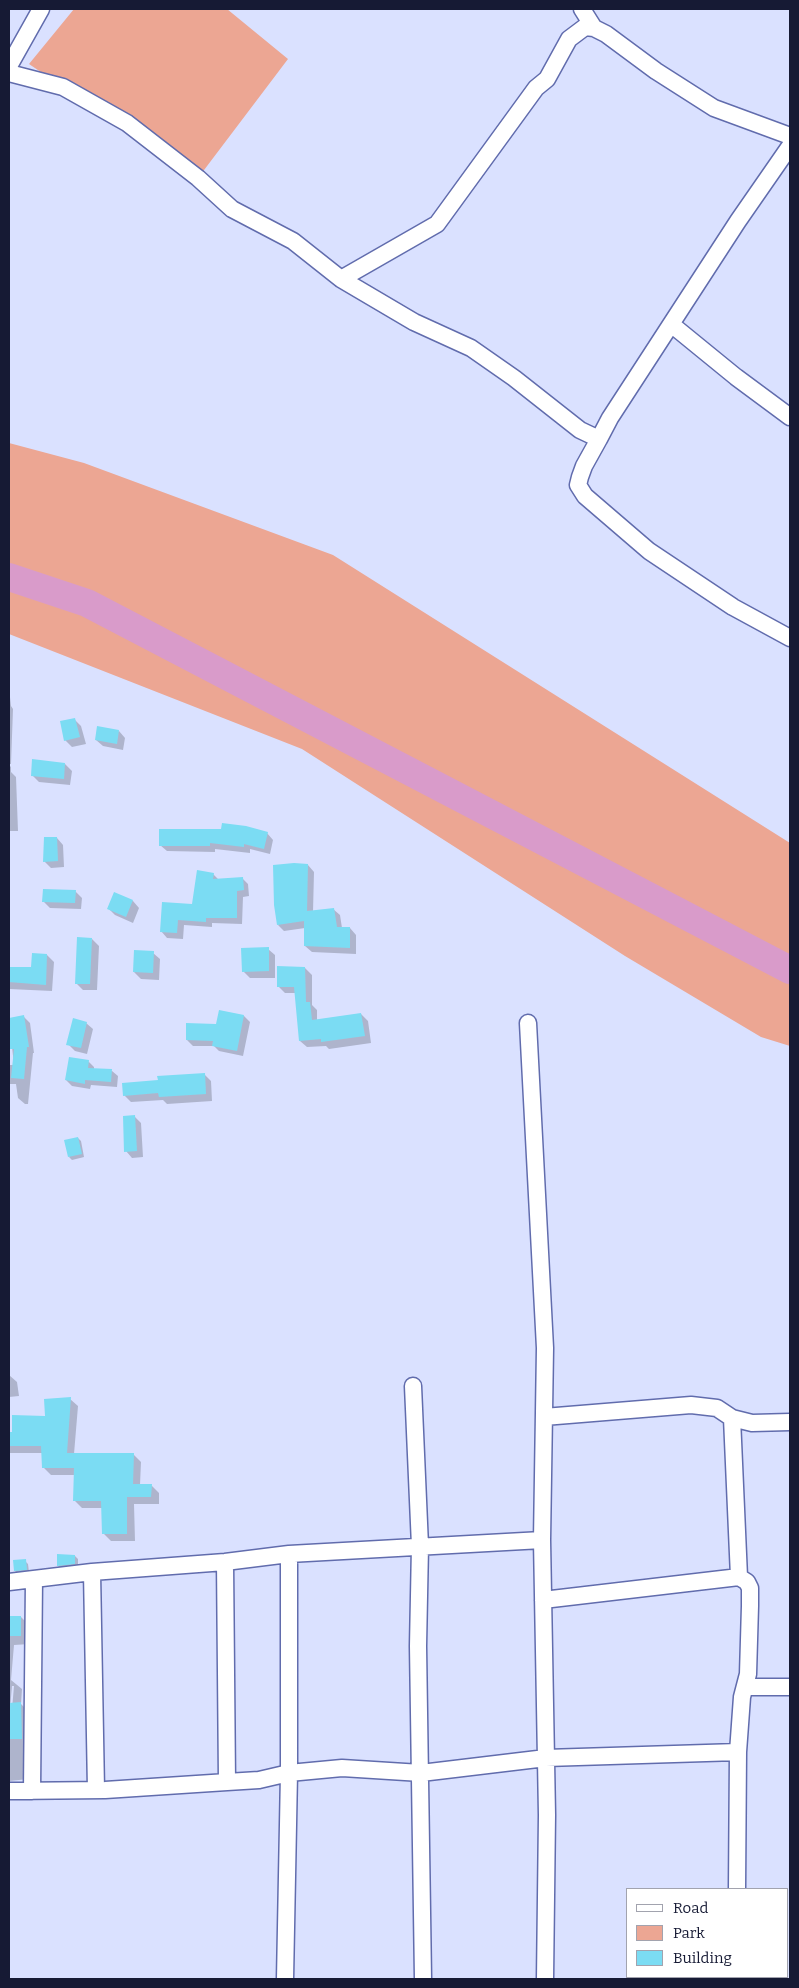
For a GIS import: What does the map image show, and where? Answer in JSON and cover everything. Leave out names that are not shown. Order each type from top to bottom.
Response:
[{"type":"street","points":[[9,66],[41,9]]},
{"type":"street","points":[[582,9],[594,28]]},
{"type":"street","points":[[341,279],[437,224],[536,88],[547,80],[569,39],[585,27],[594,28],[606,34],[656,71],[714,108],[790,136]]},
{"type":"street","points":[[9,74],[63,87],[127,123],[198,178],[232,209],[293,241],[341,279],[414,322],[471,348],[514,378],[580,430],[599,439]]},
{"type":"street","points":[[790,146],[738,221],[610,418],[584,466],[578,484],[585,496],[649,551],[733,607],[790,638]]},
{"type":"street","points":[[672,324],[736,377],[790,417]]},
{"type":"street","points":[[528,1023],[544,1348],[542,1540],[546,1758],[545,1979]]},
{"type":"street","points":[[413,1386],[420,1546],[418,1646],[422,1979]]},
{"type":"street","points":[[544,1417],[691,1405],[717,1408],[732,1418],[752,1423],[790,1422]]},
{"type":"street","points":[[732,1418],[739,1577]]},
{"type":"street","points":[[9,1582],[92,1572],[225,1562],[289,1554],[542,1540]]},
{"type":"street","points":[[285,1979],[289,1773],[289,1554]]},
{"type":"street","points":[[225,1562],[227,1782]]},
{"type":"street","points":[[92,1572],[96,1790]]},
{"type":"street","points":[[543,1600],[739,1577],[747,1582],[750,1588],[746,1686],[742,1697],[738,1752],[737,1888]]},
{"type":"street","points":[[32,1791],[34,1579]]},
{"type":"street","points":[[746,1686],[790,1687]]},
{"type":"street","points":[[9,1791],[96,1790],[259,1780],[289,1773],[342,1768],[421,1773],[546,1758],[738,1752]]},
{"type":"green space","points":[[74,9],[227,9],[288,59],[198,178],[29,64]]},
{"type":"green space","points":[[9,443],[84,463],[333,555],[790,843],[790,1046],[761,1037],[625,956],[302,749],[9,634]]},
{"type":"building","points":[[75,718],[80,737],[64,741],[60,721]]},
{"type":"building","points":[[97,726],[119,730],[117,744],[95,740]]},
{"type":"building","points":[[32,759],[65,763],[64,779],[31,776]]},
{"type":"building","points":[[222,823],[246,826],[268,832],[264,849],[244,844],[244,847],[210,843],[210,846],[159,846],[159,829],[221,829]]},
{"type":"building","points":[[44,837],[57,837],[58,861],[43,862]]},
{"type":"building","points":[[308,864],[307,911],[334,908],[337,927],[350,927],[350,948],[304,946],[304,921],[277,925],[274,905],[273,865]]},
{"type":"building","points":[[197,870],[214,873],[213,879],[243,877],[244,890],[237,891],[237,918],[206,918],[206,922],[178,920],[177,933],[160,932],[162,902],[192,904]]},
{"type":"building","points":[[43,889],[76,890],[75,903],[42,902]]},
{"type":"building","points":[[114,892],[133,900],[126,917],[107,909]]},
{"type":"building","points":[[77,937],[92,938],[90,984],[75,984]]},
{"type":"building","points":[[269,947],[269,971],[242,972],[241,948]]},
{"type":"building","points":[[134,950],[154,951],[153,973],[133,972]]},
{"type":"building","points":[[32,953],[47,954],[46,985],[9,982],[9,967],[31,967]]},
{"type":"building","points":[[277,966],[305,967],[306,1002],[310,1002],[312,1020],[361,1013],[365,1036],[321,1042],[321,1039],[299,1041],[294,987],[277,987]]},
{"type":"building","points":[[219,1010],[244,1015],[237,1051],[212,1046],[213,1041],[186,1040],[186,1023],[216,1024]]},
{"type":"building","points":[[24,1015],[29,1047],[27,1047],[24,1079],[11,1078],[14,1049],[10,1049],[9,1018]]},
{"type":"building","points":[[73,1018],[87,1022],[81,1048],[66,1045]]},
{"type":"building","points":[[69,1057],[89,1060],[88,1068],[112,1069],[111,1082],[85,1080],[85,1084],[65,1080]]},
{"type":"building","points":[[205,1073],[206,1094],[159,1097],[158,1093],[123,1096],[122,1083],[158,1080],[157,1076]]},
{"type":"building","points":[[135,1115],[137,1151],[124,1152],[123,1116]]},
{"type":"building","points":[[78,1137],[82,1154],[68,1157],[64,1140]]},
{"type":"building","points":[[71,1397],[67,1453],[134,1453],[133,1484],[152,1484],[151,1497],[127,1497],[127,1534],[102,1534],[101,1501],[73,1501],[74,1468],[42,1468],[41,1446],[9,1446],[9,1432],[12,1432],[12,1415],[45,1416],[44,1399]]},
{"type":"building","points":[[57,1554],[75,1555],[75,1564],[57,1566]]},
{"type":"building","points":[[26,1559],[27,1570],[14,1571],[13,1560]]},
{"type":"building","points":[[9,1616],[21,1616],[21,1636],[9,1636]]},
{"type":"building","points":[[21,1702],[22,1739],[9,1739],[9,1703]]},
{"type":"waterway","points":[[9,577],[87,603],[790,970]]}]
